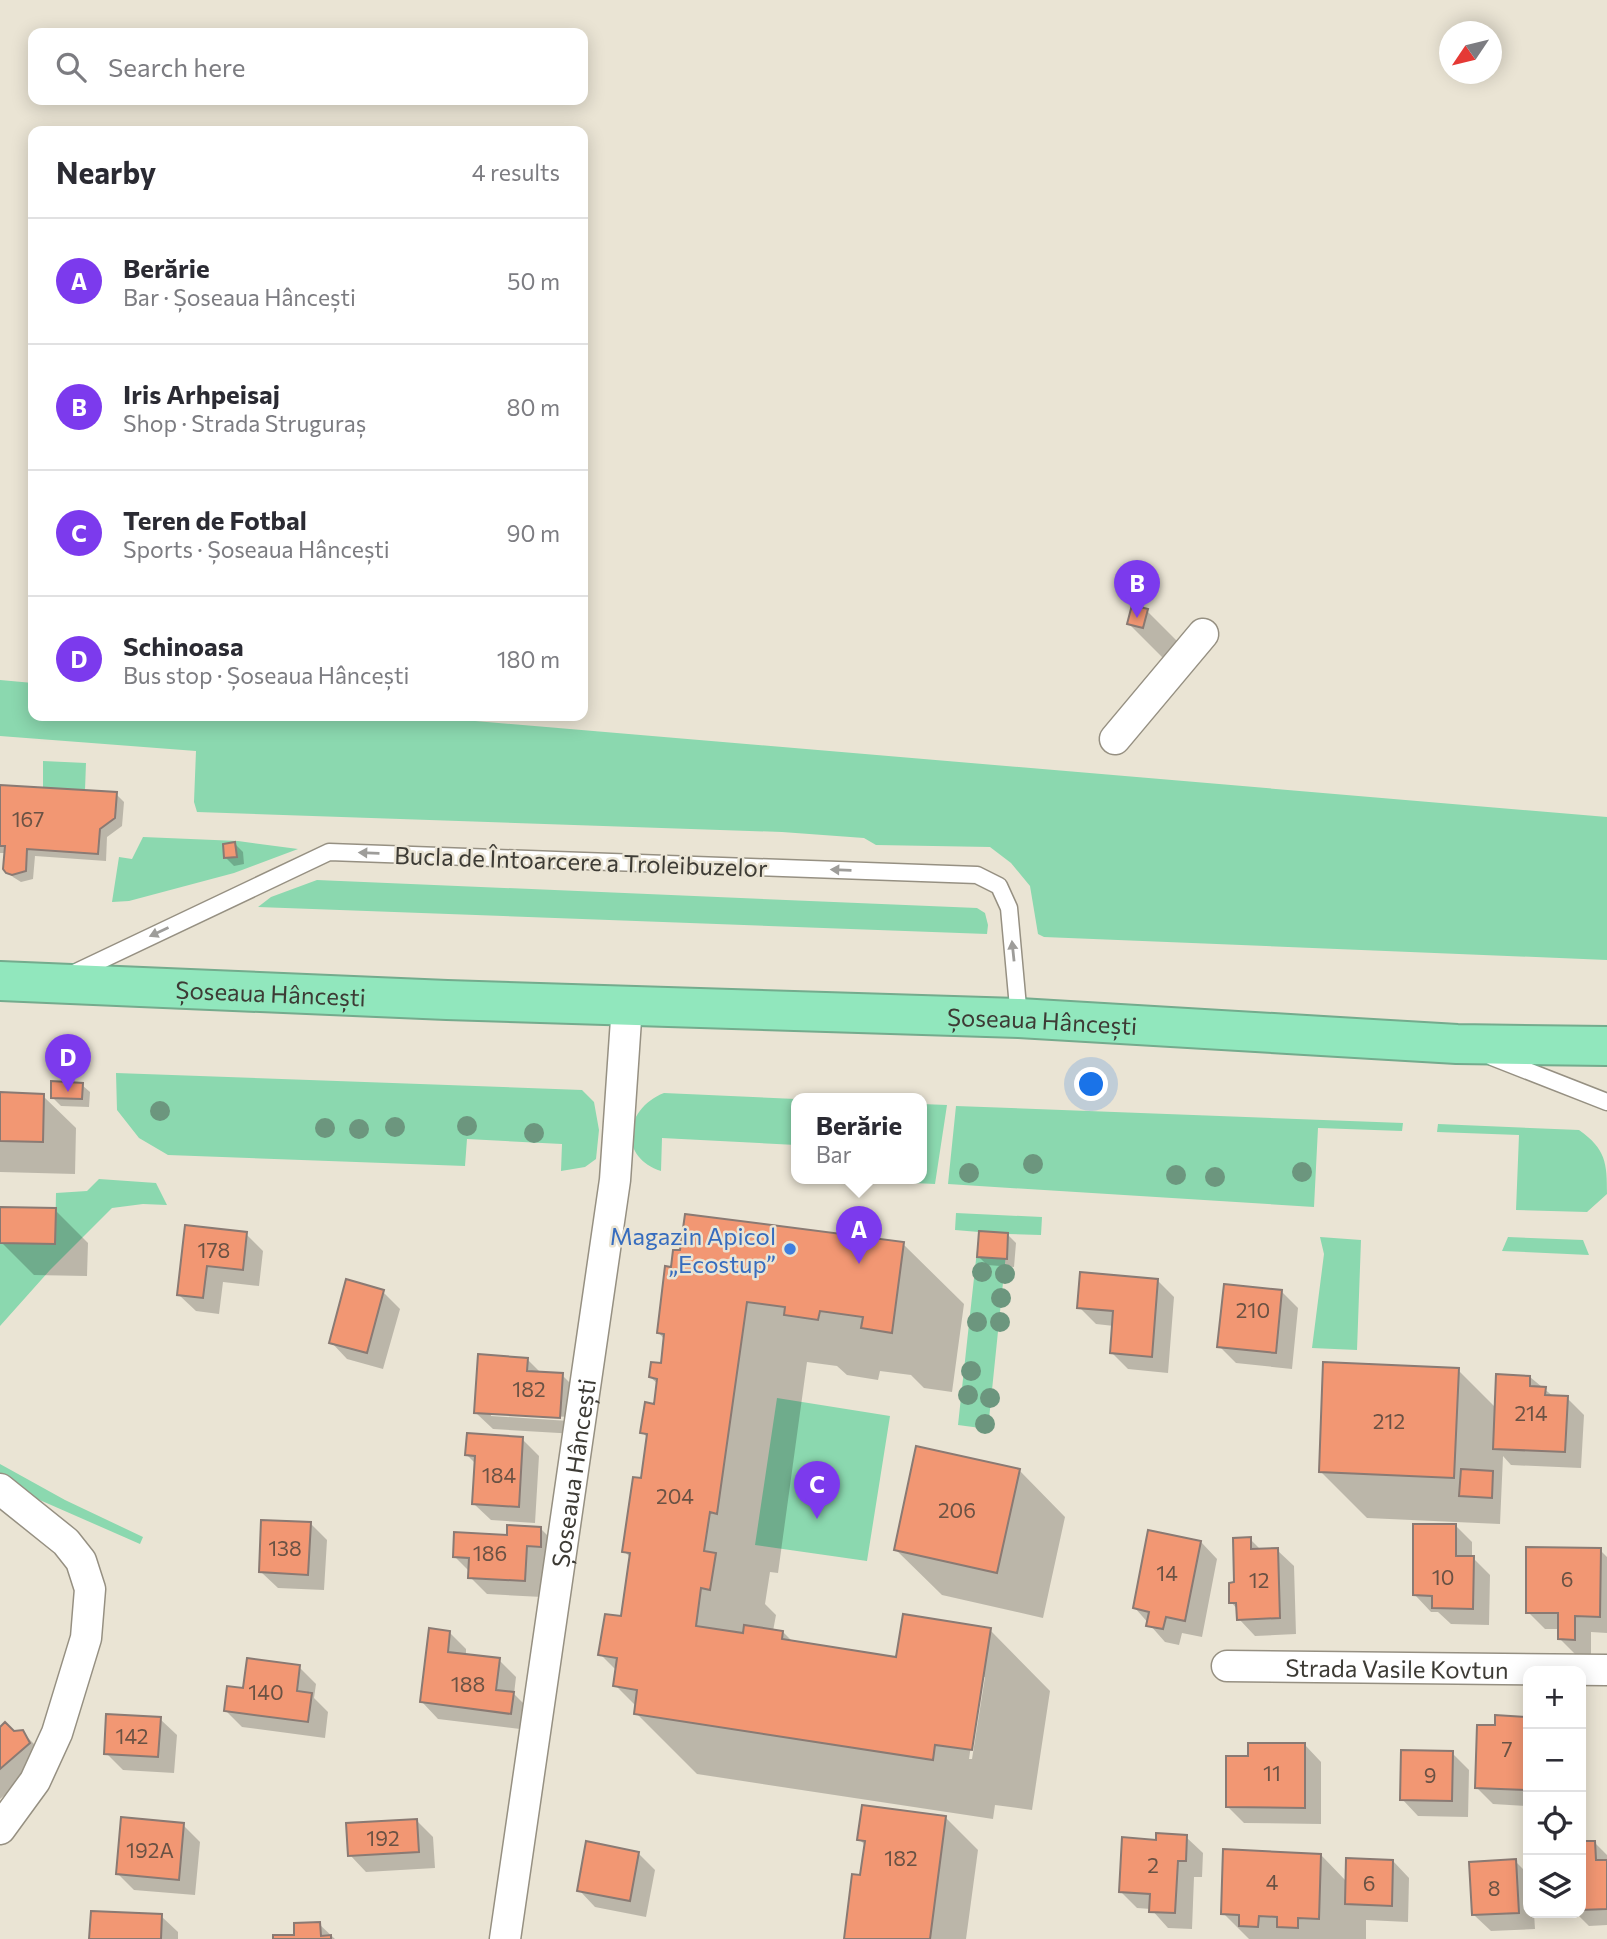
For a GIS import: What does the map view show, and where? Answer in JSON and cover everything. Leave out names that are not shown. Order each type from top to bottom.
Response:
[{"type":"highway","name":"Șoseaua Hâncești","points":[[0,981],[1020,1018],[1457,1044],[1607,1046]]},
{"type":"street","points":[[1115,740],[1203,635]]},
{"type":"street","name":"Șoseaua Hâncești","points":[[505,1939],[615,1180],[627,1005]]},
{"type":"street","points":[[0,1489],[66,1542],[80,1561],[90,1589],[86,1638],[57,1733],[34,1781],[0,1829]]},
{"type":"street","name":"Strada Vasile Kovtun","points":[[1227,1666],[1607,1670]]},
{"type":"lane","name":"Bucla de Întoarcere a Troleibuzelor","points":[[53,982],[329,852],[978,875],[999,886],[1009,908],[1020,1018]]},
{"type":"lane","name":"Șoseaua Hâncești","points":[[1457,1044],[1607,1102]]},
{"type":"green space","points":[[0,680],[28,683],[28,721],[476,721],[1607,817],[1607,960],[1044,937],[1038,934],[1030,886],[1011,863],[990,847],[876,845],[864,838],[782,832],[197,812],[194,802],[196,751],[0,736]]},
{"type":"green space","points":[[43,761],[86,763],[85,790],[43,788]]},
{"type":"green space","points":[[143,837],[238,841],[298,849],[234,873],[129,901],[112,902],[119,857],[132,859]]},
{"type":"green space","points":[[317,880],[977,908],[985,913],[988,925],[987,934],[258,907],[271,897]]},
{"type":"green space","points":[[116,1073],[582,1090],[594,1102],[599,1130],[596,1159],[585,1167],[561,1171],[562,1144],[467,1139],[465,1166],[168,1155],[139,1138],[117,1110]]},
{"type":"green space","points":[[664,1093],[791,1099],[791,1145],[662,1138],[661,1171],[637,1155],[632,1144],[634,1121],[651,1100]]},
{"type":"green space","points":[[927,1104],[947,1105],[935,1184],[927,1184]]},
{"type":"green space","points":[[956,1106],[1403,1123],[1402,1131],[1318,1128],[1314,1207],[948,1184]]},
{"type":"green space","points":[[1438,1124],[1579,1130],[1600,1150],[1605,1165],[1607,1194],[1587,1212],[1516,1210],[1519,1135],[1437,1132]]},
{"type":"green space","points":[[99,1179],[156,1183],[167,1205],[143,1204],[112,1208],[50,1270],[0,1326],[0,1243],[55,1244],[56,1193],[87,1191]]},
{"type":"green space","points":[[956,1213],[1042,1217],[1041,1235],[1008,1234],[988,1429],[958,1425],[979,1232],[955,1230]]},
{"type":"green space","points":[[1320,1237],[1361,1240],[1357,1350],[1312,1348],[1324,1254]]},
{"type":"green space","points":[[1508,1237],[1583,1240],[1589,1255],[1502,1251]]},
{"type":"green space","points":[[777,1398],[890,1416],[867,1561],[755,1545]]},
{"type":"green space","points":[[0,1464],[65,1500],[143,1537],[140,1544],[26,1494],[0,1473]]},
{"type":"building","points":[[1132,605],[1148,609],[1143,628],[1127,624]]},
{"type":"building","points":[[0,785],[117,792],[115,818],[100,829],[98,854],[27,849],[26,871],[12,875],[6,873],[3,869],[5,846],[0,846]]},
{"type":"building","points":[[235,842],[237,857],[224,858],[223,844]]},
{"type":"building","points":[[51,1081],[83,1083],[82,1099],[51,1098]]},
{"type":"building","points":[[0,1092],[44,1094],[43,1142],[0,1141]]},
{"type":"building","points":[[0,1207],[56,1208],[55,1244],[0,1243]]},
{"type":"building","points":[[685,1214],[904,1242],[892,1333],[861,1328],[863,1317],[820,1311],[818,1320],[784,1315],[785,1307],[747,1302],[717,1514],[710,1512],[704,1551],[716,1553],[710,1590],[701,1588],[696,1626],[743,1633],[744,1625],[783,1631],[782,1639],[896,1657],[903,1614],[991,1628],[972,1750],[935,1745],[933,1760],[634,1714],[637,1690],[613,1686],[617,1658],[598,1655],[605,1614],[621,1616],[630,1553],[622,1552],[633,1477],[641,1478],[647,1434],[640,1433],[645,1402],[654,1404],[657,1379],[649,1377],[651,1362],[661,1363],[664,1334],[657,1333],[665,1266],[671,1267],[673,1250],[680,1250]]},
{"type":"building","points":[[185,1225],[247,1232],[243,1270],[207,1266],[203,1298],[177,1295]]},
{"type":"building","points":[[979,1231],[1008,1233],[1007,1259],[977,1257]]},
{"type":"building","points":[[1080,1272],[1158,1279],[1152,1357],[1110,1353],[1113,1311],[1077,1308]]},
{"type":"building","points":[[346,1279],[384,1290],[367,1353],[329,1343]]},
{"type":"building","points":[[1224,1284],[1282,1290],[1276,1353],[1217,1347]]},
{"type":"building","points":[[478,1354],[528,1358],[527,1371],[563,1373],[560,1418],[474,1413]]},
{"type":"building","points":[[1323,1362],[1459,1368],[1454,1478],[1319,1472]]},
{"type":"building","points":[[1496,1374],[1530,1376],[1530,1386],[1546,1387],[1545,1395],[1568,1396],[1565,1452],[1493,1449]]},
{"type":"building","points":[[467,1433],[523,1437],[519,1507],[472,1504],[475,1456],[465,1455]]},
{"type":"building","points":[[916,1446],[1020,1469],[997,1573],[894,1550]]},
{"type":"building","points":[[1461,1469],[1493,1471],[1492,1498],[1459,1496]]},
{"type":"building","points":[[261,1520],[311,1522],[308,1575],[259,1572]]},
{"type":"building","points":[[1413,1524],[1456,1524],[1456,1556],[1474,1556],[1473,1609],[1432,1608],[1432,1596],[1413,1595]]},
{"type":"building","points":[[507,1525],[541,1527],[541,1547],[527,1546],[525,1581],[468,1578],[469,1558],[453,1557],[454,1532],[507,1535]]},
{"type":"building","points":[[1148,1530],[1201,1541],[1185,1621],[1166,1617],[1163,1629],[1146,1626],[1149,1612],[1133,1608]]},
{"type":"building","points":[[1251,1537],[1251,1549],[1278,1548],[1280,1618],[1237,1620],[1236,1603],[1229,1603],[1229,1583],[1234,1582],[1233,1538]]},
{"type":"building","points":[[1526,1547],[1601,1548],[1600,1617],[1575,1616],[1575,1640],[1558,1639],[1558,1613],[1526,1613]]},
{"type":"building","points":[[429,1628],[450,1631],[448,1652],[500,1658],[496,1690],[514,1692],[511,1714],[420,1702]]},
{"type":"building","points":[[247,1658],[300,1665],[297,1691],[312,1693],[308,1722],[224,1711],[227,1686],[243,1688]]},
{"type":"building","points":[[106,1714],[161,1717],[158,1757],[104,1754]]},
{"type":"building","points":[[1495,1715],[1523,1717],[1523,1790],[1475,1788],[1477,1725],[1495,1725]]},
{"type":"building","points":[[5,1722],[14,1731],[23,1730],[30,1743],[0,1769],[0,1727]]},
{"type":"building","points":[[1248,1743],[1305,1743],[1305,1808],[1226,1807],[1226,1756],[1248,1756]]},
{"type":"building","points":[[1401,1750],[1453,1751],[1452,1801],[1400,1800]]},
{"type":"building","points":[[862,1805],[946,1816],[930,1939],[844,1939],[852,1874],[860,1875],[865,1841],[857,1840]]},
{"type":"building","points":[[121,1817],[184,1823],[179,1880],[116,1874]]},
{"type":"building","points":[[417,1819],[419,1852],[348,1856],[346,1823]]},
{"type":"building","points":[[1156,1833],[1187,1835],[1186,1861],[1178,1861],[1175,1913],[1149,1912],[1150,1894],[1119,1892],[1122,1837],[1156,1840]]},
{"type":"building","points":[[586,1841],[639,1852],[630,1901],[577,1891]]},
{"type":"building","points":[[1586,1841],[1595,1841],[1596,1860],[1607,1860],[1607,1909],[1586,1910]]},
{"type":"building","points":[[1223,1849],[1321,1854],[1319,1919],[1298,1918],[1298,1928],[1277,1927],[1277,1917],[1259,1916],[1258,1927],[1239,1926],[1239,1915],[1221,1914]]},
{"type":"building","points":[[1346,1858],[1393,1860],[1392,1906],[1345,1904]]},
{"type":"building","points":[[1516,1859],[1519,1913],[1472,1915],[1469,1862]]},
{"type":"building","points":[[91,1911],[162,1914],[161,1939],[89,1939]]},
{"type":"building","points":[[320,1922],[321,1936],[331,1935],[331,1939],[273,1939],[273,1935],[294,1935],[294,1923]]},
{"type":"place","name":"Iris Arhpeisaj","points":[[1137,618]]},
{"type":"place","name":"Schinoasa","points":[[68,1092]]},
{"type":"place","name":"Magazin Apicol „Ecostup”","points":[[790,1249]]},
{"type":"place","name":"Berărie","points":[[859,1264]]},
{"type":"place","name":"Teren de Fotbal","points":[[817,1519]]}]
